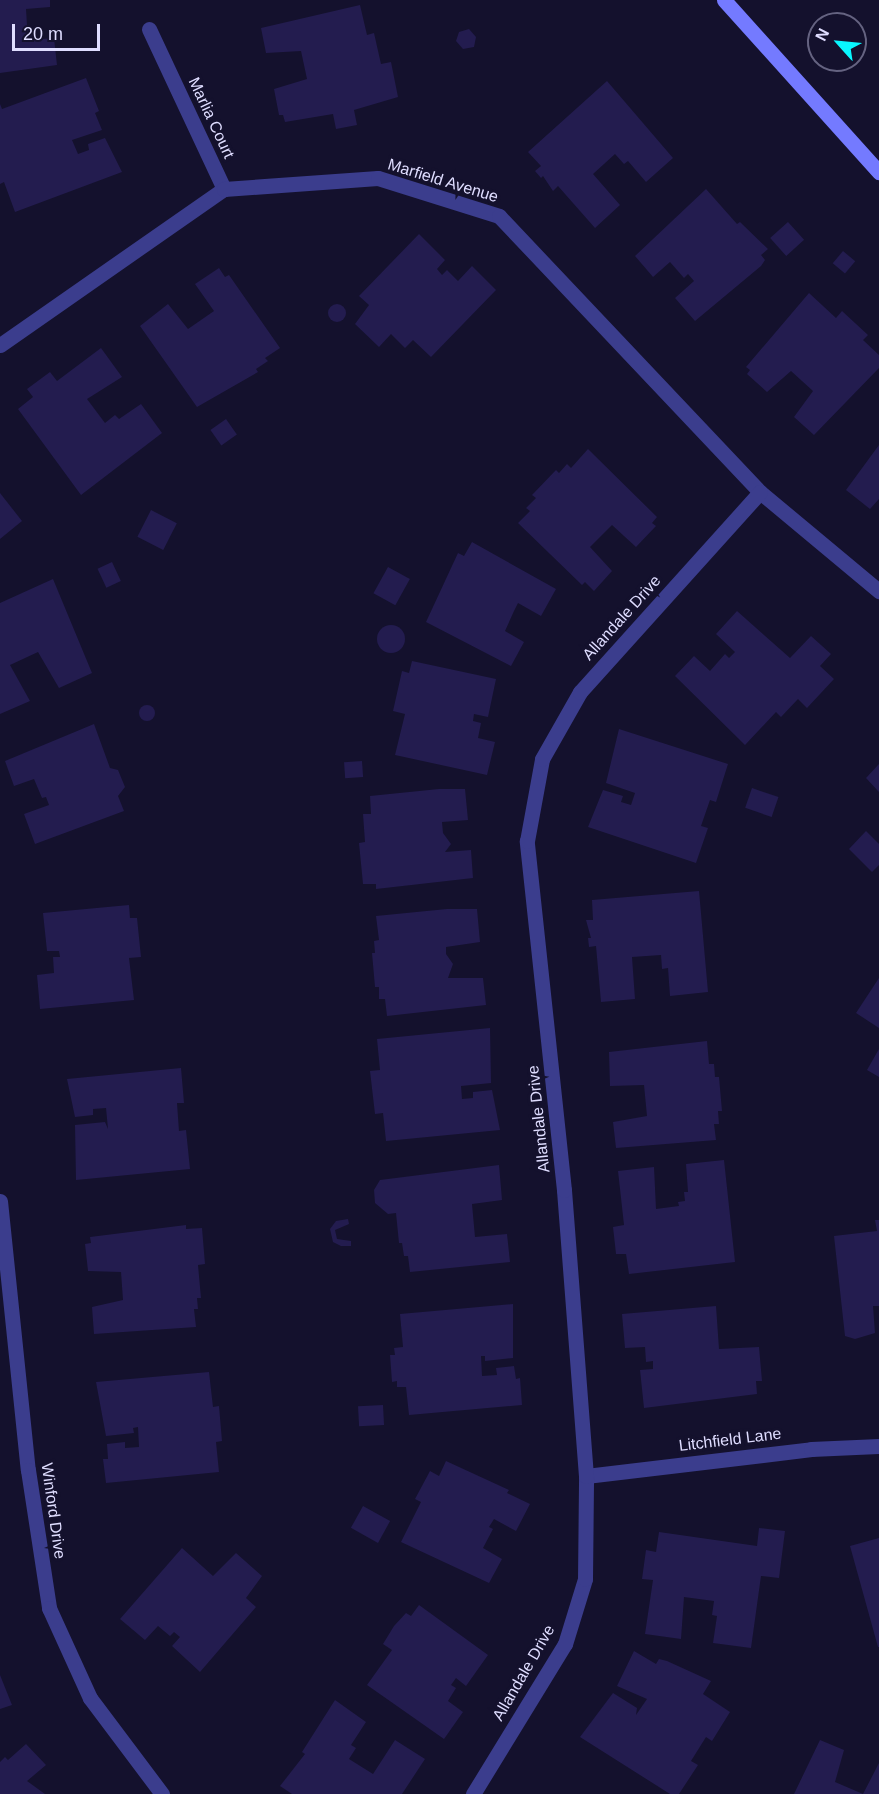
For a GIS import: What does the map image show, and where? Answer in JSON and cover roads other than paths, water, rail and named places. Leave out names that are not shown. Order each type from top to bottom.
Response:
[{"type":"main road","points":[[724,0],[879,172]]},
{"type":"street","name":"Marlia Court","points":[[149,29],[224,189]]},
{"type":"street","name":"Marfield Avenue","points":[[224,189],[378,178],[499,216],[760,492],[879,591]]},
{"type":"street","points":[[0,345],[224,189]]},
{"type":"street","name":"Allandale Drive","points":[[472,1794],[565,1644],[585,1580],[586,1476],[564,1190],[527,841],[542,759],[580,692],[760,492]]},
{"type":"street","name":"Winford Drive","points":[[0,1201],[28,1470],[49,1608],[90,1698],[162,1794]]},
{"type":"street","name":"Litchfield Lane","points":[[586,1476],[811,1449],[879,1446]]}]
